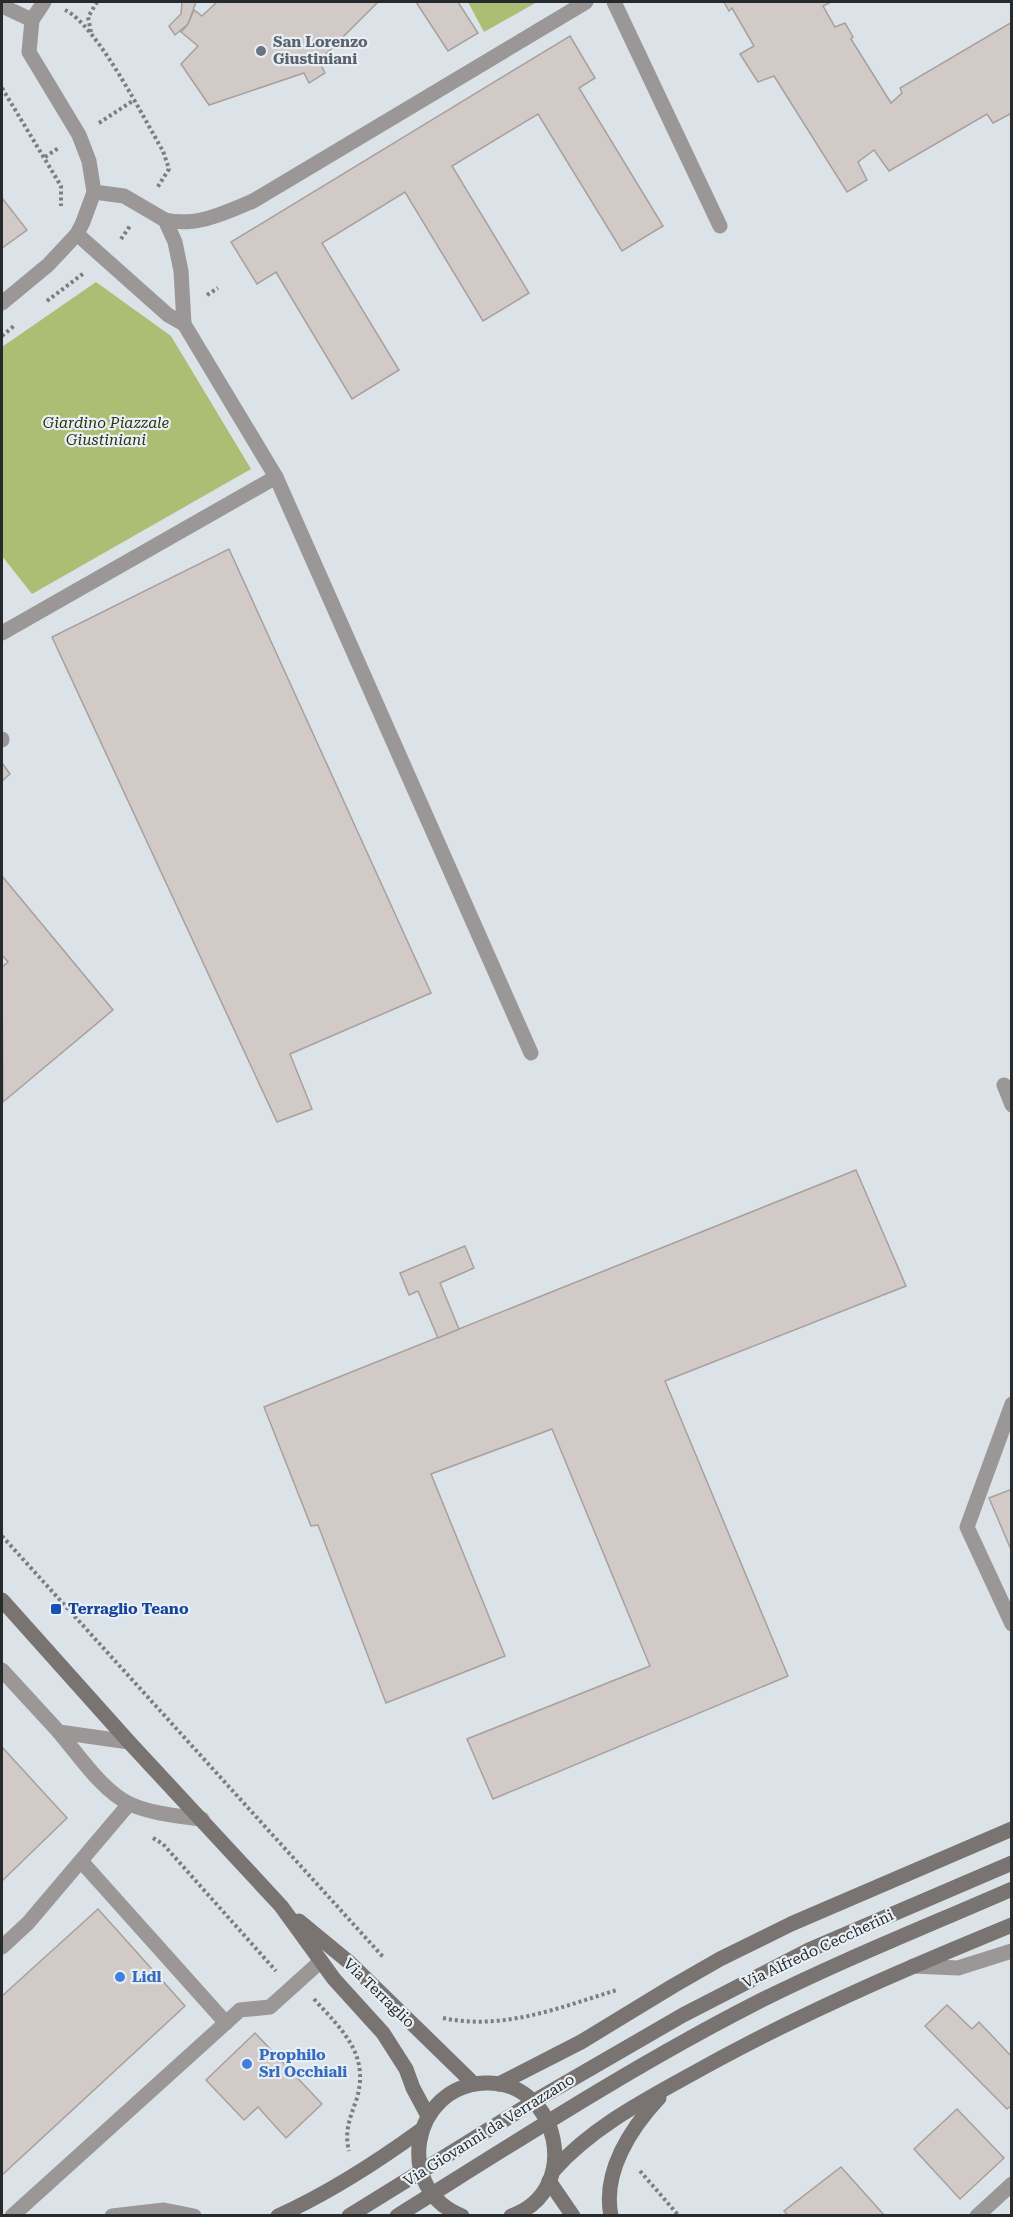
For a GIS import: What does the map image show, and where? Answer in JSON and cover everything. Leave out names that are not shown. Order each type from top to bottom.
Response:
[{"type":"main road","name":"Via Terraglio","points":[[2,1600],[129,1742],[281,1906],[321,1961],[383,2033],[406,2068],[425,2123]]},
{"type":"main road","points":[[499,2084],[581,2042],[673,1986],[791,1924],[1011,1829]]},
{"type":"main road","name":"Via Alfredo Ceccherini","points":[[630,2045],[809,1950],[1011,1863]]},
{"type":"main road","name":"Via Alfredo Ceccherini","points":[[642,2066],[754,2004],[1011,1889]]},
{"type":"main road","name":"Via Terraglio","points":[[281,1906],[350,1963],[474,2084]]},
{"type":"main road","points":[[511,2216],[530,2205],[541,2194],[551,2176],[572,2150],[599,2129],[672,2085],[738,2048],[841,1998],[1011,1925]]},
{"type":"main road","name":"Via Giovanni da Verrazzano","points":[[350,2216],[543,2096],[630,2045]]},
{"type":"main road","name":"Via Giovanni da Verrazzano","points":[[397,2216],[642,2066]]},
{"type":"main road","points":[[278,2216],[303,2205],[359,2172],[425,2123],[448,2095],[474,2084],[499,2084],[517,2090],[533,2101],[545,2115],[553,2133],[556,2152],[551,2176],[573,2216]]},
{"type":"main road","points":[[611,2216],[612,2172],[633,2131],[648,2110],[672,2085]]},
{"type":"main road","points":[[425,2123],[418,2145],[423,2177],[441,2204],[462,2216]]},
{"type":"street","points":[[94,192],[124,196],[165,220],[178,223],[214,217],[253,201],[586,2]]},
{"type":"street","points":[[614,2],[720,226]]},
{"type":"street","points":[[2,303],[48,266],[77,234],[84,222],[94,192],[89,161],[79,135],[29,52],[32,21],[50,3]]},
{"type":"street","points":[[2,6],[32,21]]},
{"type":"street","points":[[165,220],[175,242],[181,272],[184,324],[276,477],[531,1053]]},
{"type":"street","points":[[77,234],[168,315],[184,324]]},
{"type":"street","points":[[2,633],[276,477]]},
{"type":"street","points":[[1004,1085],[1011,1105]]},
{"type":"street","points":[[1011,1408],[968,1527],[1011,1624]]},
{"type":"street","points":[[2,1670],[111,1792],[129,1804],[154,1812],[202,1819]]},
{"type":"street","points":[[59,1732],[129,1742]]},
{"type":"street","points":[[2,1947],[28,1923],[129,1804]]},
{"type":"street","points":[[81,1861],[226,2023]]},
{"type":"street","points":[[913,1966],[958,1968],[1011,1951]]},
{"type":"street","points":[[18,2214],[240,2010],[270,2007],[321,1961]]},
{"type":"street","points":[[977,2216],[1011,2184]]},
{"type":"street","points":[[112,2216],[164,2210],[185,2212],[194,2216]]},
{"type":"path","points":[[50,3],[72,13],[92,32],[88,17],[97,2]]},
{"type":"path","points":[[2,88],[61,186],[62,208],[58,215]]},
{"type":"path","points":[[2,1536],[387,1962]]},
{"type":"path","points":[[146,1833],[163,1844],[282,1978]]},
{"type":"path","points":[[439,2017],[468,2022],[503,2022],[569,2005],[627,1986]]},
{"type":"path","points":[[310,1994],[346,2034],[357,2054],[361,2078],[348,2123],[346,2139],[350,2157]]},
{"type":"path","points":[[635,2165],[679,2216]]},
{"type":"green space","points":[[468,2],[537,2],[484,32]]},
{"type":"green space","name":"Giardino Piazzale Giustiniani","points":[[96,282],[171,336],[251,469],[32,594],[2,556],[2,347]]},
{"type":"building","points":[[182,2],[196,2],[188,24],[175,35],[169,26],[181,14]]},
{"type":"building","name":"San Lorenzo Giustiniani","points":[[217,2],[378,2],[319,61],[325,73],[309,83],[304,73],[209,105],[181,64],[198,46],[181,32],[188,24],[194,10],[202,16]]},
{"type":"building","points":[[416,2],[458,2],[478,33],[448,51]]},
{"type":"building","points":[[724,2],[831,2],[823,6],[835,27],[845,23],[853,37],[851,39],[891,103],[902,93],[900,88],[1012,22],[1012,113],[993,123],[987,114],[889,171],[874,150],[858,162],[867,180],[847,192],[774,76],[758,82],[740,54],[754,46],[732,8],[729,11]]},
{"type":"building","points":[[570,36],[595,78],[579,88],[663,226],[622,251],[538,114],[452,166],[529,293],[483,321],[405,192],[322,243],[399,370],[352,399],[276,272],[257,284],[231,242]]},
{"type":"building","points":[[2,198],[27,230],[2,248]]},
{"type":"building","points":[[229,549],[431,993],[290,1054],[312,1109],[277,1122],[52,637]]},
{"type":"building","points":[[2,763],[10,774],[2,781]]},
{"type":"building","points":[[2,876],[113,1010],[3,1102],[2,967],[8,962],[2,955]]},
{"type":"building","points":[[856,1170],[906,1286],[665,1381],[788,1676],[493,1799],[467,1739],[650,1666],[552,1429],[431,1474],[505,1656],[386,1703],[318,1525],[311,1526],[264,1407]]},
{"type":"building","points":[[465,1246],[474,1268],[440,1283],[459,1329],[438,1338],[418,1291],[409,1295],[400,1273]]},
{"type":"building","points":[[1012,1489],[1012,1552],[989,1498]]},
{"type":"building","points":[[2,1747],[67,1818],[2,1881]]},
{"type":"building","points":[[98,1909],[185,2006],[2,2175],[2,1996]]},
{"type":"building","points":[[947,2005],[972,2029],[979,2022],[1012,2057],[1012,2105],[1007,2109],[925,2026]]},
{"type":"building","points":[[255,2033],[322,2104],[286,2138],[258,2107],[244,2120],[206,2080]]},
{"type":"building","points":[[957,2109],[1004,2158],[960,2199],[914,2149]]},
{"type":"building","points":[[841,2167],[885,2216],[788,2216],[784,2211]]},
{"type":"place","name":"San Lorenzo Giustiniani","points":[[261,51]]},
{"type":"place","name":"Terraglio Teano","points":[[56,1609]]},
{"type":"place","name":"Lidl","points":[[120,1977]]},
{"type":"place","name":"Prophilo Srl Occhiali","points":[[247,2064]]}]
